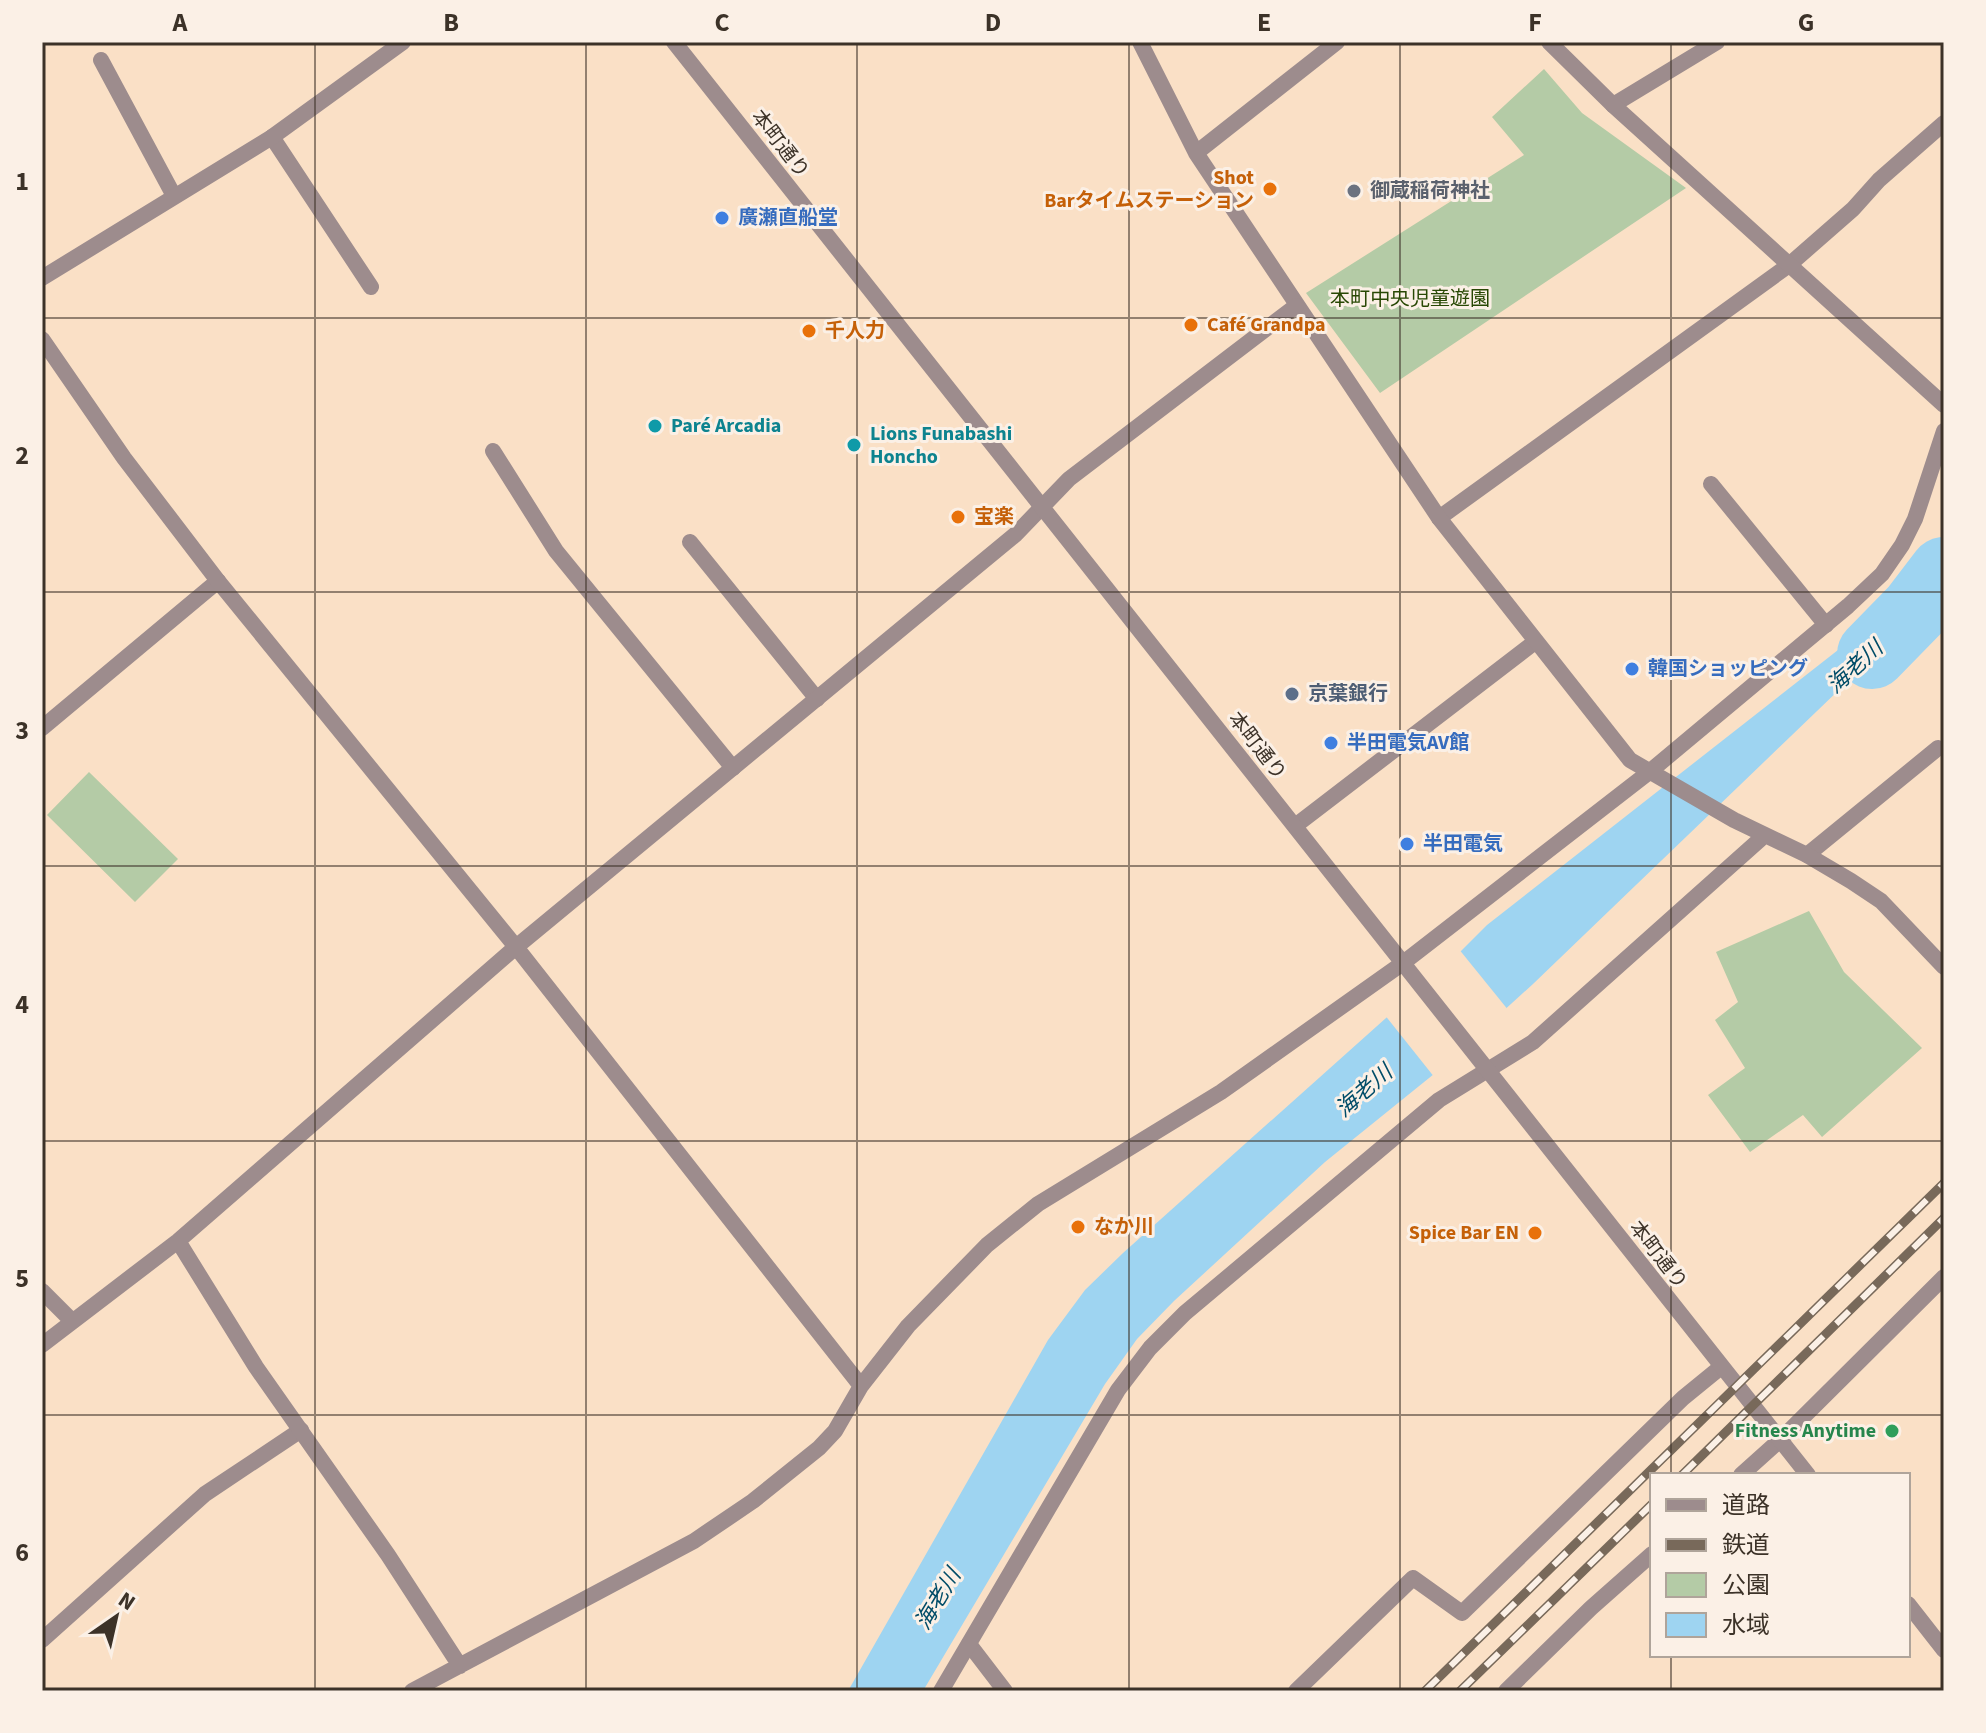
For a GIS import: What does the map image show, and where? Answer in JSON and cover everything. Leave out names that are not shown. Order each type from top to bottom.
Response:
[{"type":"street","points":[[42,278],[272,137],[403,42]]},
{"type":"street","name":"本町通り","points":[[674,42],[1806,1473]]},
{"type":"street","points":[[1140,42],[1196,153],[1439,518],[1630,760],[1734,820],[1807,855],[1881,901],[1944,967]]},
{"type":"street","points":[[1196,153],[1337,42]]},
{"type":"street","points":[[1549,42],[1613,105],[1944,405]]},
{"type":"street","points":[[1613,105],[1717,42]]},
{"type":"street","points":[[101,60],[174,196]]},
{"type":"street","points":[[1439,518],[1789,265],[1944,123]]},
{"type":"street","points":[[272,137],[371,287]]},
{"type":"street","points":[[42,1345],[178,1241],[516,947],[1016,534],[1069,479],[1296,306]]},
{"type":"street","points":[[42,339],[124,458],[218,581],[516,947],[861,1386]]},
{"type":"street","points":[[412,1691],[694,1541],[753,1501],[819,1448],[835,1431],[861,1386],[908,1326],[987,1245],[1038,1204],[1221,1092],[1403,963],[1648,773],[1826,625],[1882,574],[1915,519],[1944,431]]},
{"type":"street","points":[[493,451],[556,551],[733,768]]},
{"type":"street","points":[[1711,484],[1826,625]]},
{"type":"street","points":[[690,542],[817,699]]},
{"type":"street","points":[[42,728],[218,581]]},
{"type":"street","points":[[1295,826],[1535,642]]},
{"type":"street","points":[[1807,855],[1938,748]]},
{"type":"street","points":[[941,1691],[1118,1390],[1150,1348],[1185,1313],[1439,1100],[1533,1042],[1765,835]]},
{"type":"street","points":[[178,1241],[256,1367],[388,1555],[460,1666]]},
{"type":"street","points":[[1743,1473],[1944,1277]]},
{"type":"street","points":[[42,1291],[72,1321]]},
{"type":"street","points":[[1296,1691],[1413,1578],[1462,1613],[1683,1398],[1721,1367]]},
{"type":"street","points":[[42,1640],[205,1494],[301,1430]]},
{"type":"street","points":[[1506,1691],[1650,1556]]},
{"type":"street","points":[[1910,1607],[1944,1650]]},
{"type":"street","points":[[969,1644],[1005,1691]]},
{"type":"green space","name":"本町中央児童遊園","points":[[1544,69],[1582,113],[1686,188],[1380,393],[1306,293],[1524,155],[1492,117]]},
{"type":"green space","points":[[89,772],[178,859],[135,902],[47,815]]},
{"type":"green space","points":[[1809,911],[1844,972],[1922,1048],[1822,1137],[1803,1115],[1750,1152],[1708,1095],[1745,1068],[1715,1020],[1738,1002],[1716,952]]},
{"type":"water","points":[[1944,567],[1919,613],[1533,984],[1434,1074],[1325,1162],[1137,1339],[1105,1384],[923,1691],[848,1691],[1048,1340],[1085,1290],[1487,925]]},
{"type":"pier","points":[[1458,948],[1509,1011],[1435,1078],[1384,1014]]},
{"type":"waterway","name":"海老川","points":[[1872,654],[1915,610],[1944,572]]},
{"type":"railway","points":[[1425,1691],[1944,1183]]},
{"type":"railway","points":[[1684,1473],[1944,1218]]},
{"type":"railway","points":[[1460,1691],[1650,1506]]},
{"type":"place","name":"Shot Barタイムステーション","points":[[1270,189]]},
{"type":"place","name":"御蔵稲荷神社","points":[[1354,191]]},
{"type":"place","name":"廣瀬直船堂","points":[[722,218]]},
{"type":"place","name":"Café Grandpa","points":[[1191,325]]},
{"type":"place","name":"千人力","points":[[809,331]]},
{"type":"place","name":"Paré Arcadia","points":[[655,426]]},
{"type":"place","name":"Lions Funabashi Honcho","points":[[854,445]]},
{"type":"place","name":"宝楽","points":[[958,517]]},
{"type":"place","name":"韓国ショッピング","points":[[1632,669]]},
{"type":"place","name":"京葉銀行","points":[[1292,694]]},
{"type":"place","name":"半田電気AV館","points":[[1331,743]]},
{"type":"place","name":"半田電気","points":[[1407,844]]},
{"type":"place","name":"なか川","points":[[1078,1227]]},
{"type":"place","name":"Spice Bar EN","points":[[1535,1233]]},
{"type":"place","name":"Fitness Anytime","points":[[1892,1431]]}]
